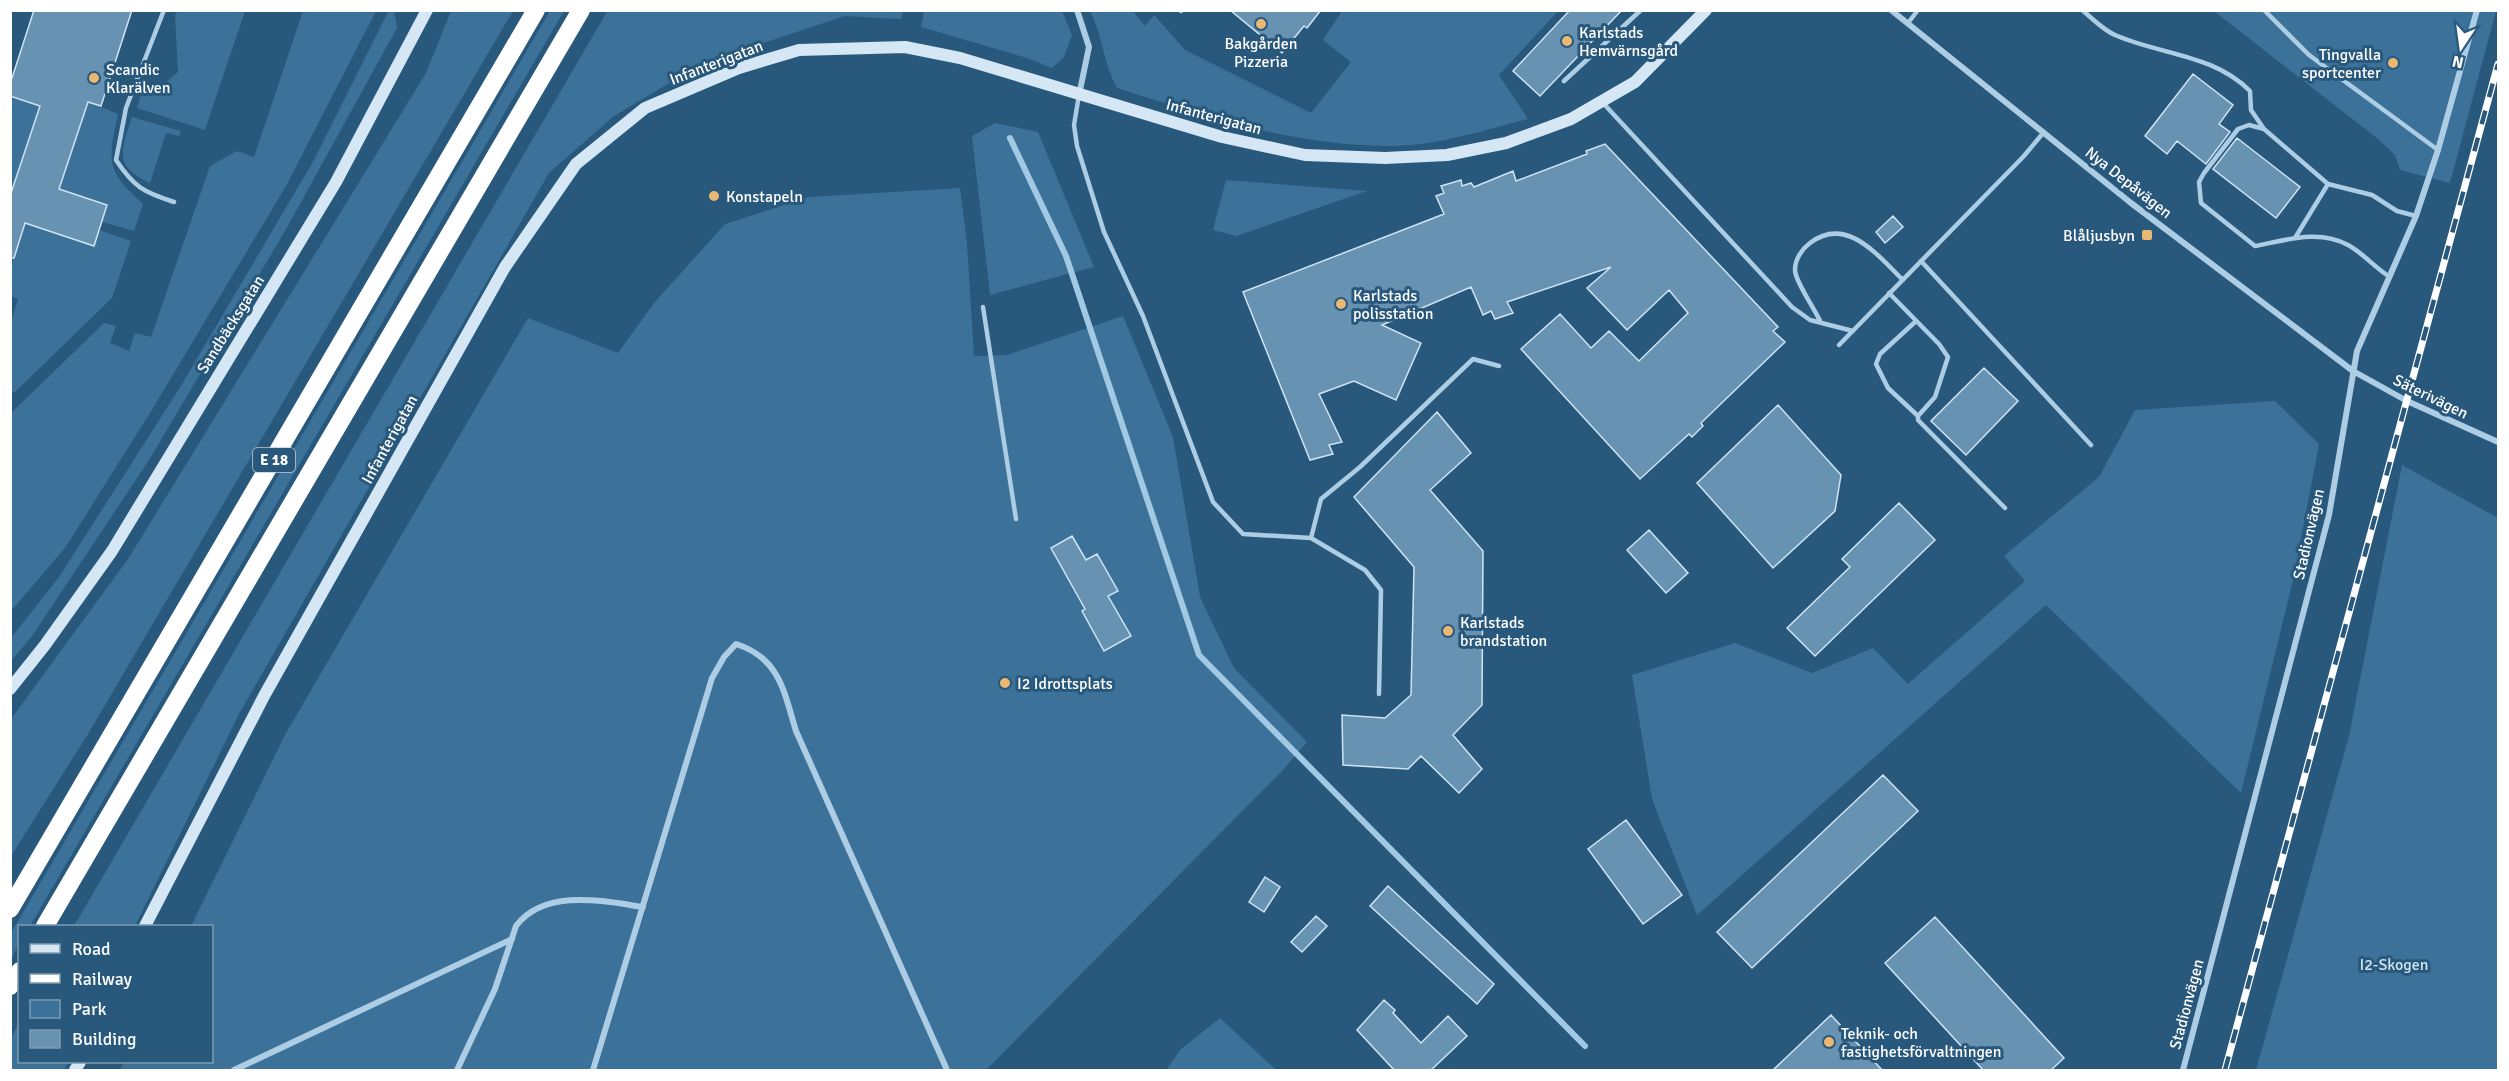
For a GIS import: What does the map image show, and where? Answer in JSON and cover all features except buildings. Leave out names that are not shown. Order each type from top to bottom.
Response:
[{"type":"highway","name":"E 18","points":[[10,909],[536,10]]},
{"type":"highway","name":"E 18","points":[[46,925],[581,10]]},
{"type":"street","name":"Sandbäcksgatan","points":[[10,689],[45,645],[112,551],[336,182],[427,10]]},
{"type":"street","points":[[1077,10],[1089,47],[1079,95]]},
{"type":"street","name":"Infanterigatan","points":[[146,925],[264,696],[504,267],[576,164],[645,108],[739,68],[800,50],[905,47],[960,58],[1222,137],[1305,155],[1385,158],[1447,155],[1506,143],[1571,118],[1635,82],[1706,10]]},
{"type":"street","name":"Nya Depåvägen","points":[[1892,10],[2131,202],[2353,371]]},
{"type":"street","name":"Stadionvägen","points":[[2182,1071],[2329,515],[2356,351],[2416,216],[2438,150],[2477,10]]},
{"type":"street","name":"Säterivägen","points":[[2353,371],[2407,401],[2499,442]]},
{"type":"street","points":[[592,1071],[712,678],[724,657],[736,644],[751,649],[768,661],[780,680],[796,731],[946,1071]]},
{"type":"street","name":"Sandbäcksgatan","points":[[10,682],[45,645]]},
{"type":"street","points":[[457,1071],[492,997],[520,920],[552,904],[583,900],[643,907]]},
{"type":"street","points":[[234,1071],[512,939]]},
{"type":"lane","points":[[164,10],[126,108],[116,160],[126,176],[146,193],[174,202]]},
{"type":"lane","points":[[1564,81],[1641,10]]},
{"type":"lane","points":[[1908,24],[1918,10]]},
{"type":"lane","points":[[2082,10],[2114,35],[2190,57],[2236,77],[2250,91],[2251,110],[2264,129],[2328,183],[2373,195],[2397,211],[2416,216]]},
{"type":"lane","points":[[2264,10],[2309,55],[2438,150]]},
{"type":"lane","points":[[1079,95],[1074,125],[1077,146],[1104,232],[1143,316],[1213,501],[1243,534],[1311,538],[1365,570],[1381,590],[1379,694]]},
{"type":"lane","points":[[1601,101],[1792,307],[1806,318],[1853,331]]},
{"type":"lane","points":[[2264,129],[2249,125],[2238,129],[2199,182],[2201,203],[2255,246],[2295,238],[2326,236],[2349,245],[2390,277]]},
{"type":"lane","points":[[1839,345],[2023,157],[2044,132]]},
{"type":"lane","points":[[2295,238],[2328,183]]},
{"type":"lane","points":[[1821,323],[1795,270],[1797,258],[1814,240],[1828,235],[1854,236],[1903,280]]},
{"type":"lane","points":[[1921,261],[2091,445]]},
{"type":"lane","points":[[1890,293],[1915,322],[1939,344],[1948,357],[1935,397],[1918,416]]},
{"type":"lane","points":[[983,307],[1016,519]]},
{"type":"lane","points":[[1915,322],[1880,354],[1876,364],[1887,388],[1918,416],[1921,425],[2005,508]]},
{"type":"lane","points":[[1311,538],[1321,499],[1360,467],[1431,396],[1473,359],[1499,366]]},
{"type":"green space","points":[[179,10],[245,11],[205,130],[137,108],[143,88],[157,90],[178,72],[175,15]]},
{"type":"green space","points":[[389,10],[394,11],[397,28],[285,231],[149,460],[32,636],[11,661],[11,638],[59,577],[179,389],[314,160]]},
{"type":"green space","points":[[608,10],[903,11],[901,19],[845,16],[703,63],[614,116],[549,173],[239,714],[135,925],[75,925]]},
{"type":"green space","points":[[303,11],[376,11],[286,186],[150,413],[65,548],[11,611],[11,413],[104,323],[116,326],[110,343],[129,351],[135,333],[151,337],[210,166],[237,151],[254,157]]},
{"type":"green space","points":[[451,11],[513,11],[88,734],[11,856],[11,719],[128,559],[426,73]]},
{"type":"green space","points":[[550,11],[564,11],[31,925],[18,925],[18,946],[11,959],[11,933]]},
{"type":"green space","points":[[924,11],[1062,11],[1072,35],[1064,57],[1052,68],[1027,58],[921,27]]},
{"type":"green space","points":[[1090,11],[1133,11],[1145,26],[1154,15],[1185,50],[1311,113],[1351,62],[1323,40],[1342,11],[1558,11],[1499,75],[1528,119],[1439,141],[1385,146],[1282,135],[1183,109],[1117,88]]},
{"type":"green space","points":[[2214,11],[2496,11],[2450,183],[2400,170],[2395,155],[2378,139]]},
{"type":"green space","points":[[11,96],[40,106],[12,191],[11,190]]},
{"type":"green space","points":[[84,100],[118,114],[112,143],[112,164],[122,182],[143,204],[134,231],[102,222],[107,204],[59,189],[84,115]]},
{"type":"green space","points":[[132,117],[181,131],[179,136],[166,133],[150,183],[138,177],[125,164],[123,148]]},
{"type":"green space","points":[[995,123],[1038,132],[1094,267],[990,295],[972,136]]},
{"type":"green space","points":[[1226,180],[1367,191],[1236,236],[1213,230]]},
{"type":"green space","points":[[960,188],[967,243],[974,356],[1007,355],[1123,316],[1173,437],[1200,597],[1234,668],[1307,742],[1282,771],[986,1070],[120,1070],[124,1063],[213,1063],[213,925],[191,925],[285,735],[528,318],[618,353],[654,303],[725,224],[809,197]]},
{"type":"green space","points":[[25,223],[94,246],[99,230],[131,241],[112,298],[16,391],[11,393],[11,322],[18,299],[11,296],[11,267]]},
{"type":"green space","points":[[2275,401],[2319,444],[2293,580],[2241,793],[2046,605],[1697,915],[1652,799],[1632,675],[1735,643],[1812,673],[1873,648],[1908,684],[2025,581],[2004,556],[2099,477],[2135,410]]},
{"type":"green space","name":"I2-Skogen","points":[[2402,465],[2498,518],[2498,1070],[2256,1070],[2349,736]]},
{"type":"green space","points":[[1220,1018],[1276,1070],[1166,1070],[1181,1049]]},
{"type":"green space","points":[[18,1025],[18,1063],[68,1063],[64,1070],[11,1070],[11,1038]]},
{"type":"waterway","points":[[1010,138],[1066,256],[1199,655],[1585,1046]]},
{"type":"railway","points":[[2225,1070],[2498,64]]},
{"type":"place","name":"Bakgården Pizzeria","points":[[1261,24]]},
{"type":"place","name":"Karlstads Hemvärnsgård","points":[[1567,41]]},
{"type":"place","name":"Tingvalla sportcenter","points":[[2393,63]]},
{"type":"place","name":"Scandic Klarälven","points":[[94,78]]},
{"type":"place","name":"Konstapeln","points":[[714,196]]},
{"type":"place","name":"Blåljusbyn","points":[[2147,235]]},
{"type":"place","name":"Karlstads polisstation","points":[[1341,304]]},
{"type":"place","name":"Karlstads brandstation","points":[[1448,631]]},
{"type":"place","name":"I2 Idrottsplats","points":[[1005,683]]},
{"type":"place","name":"Teknik- och fastighetsförvaltningen","points":[[1829,1042]]}]
